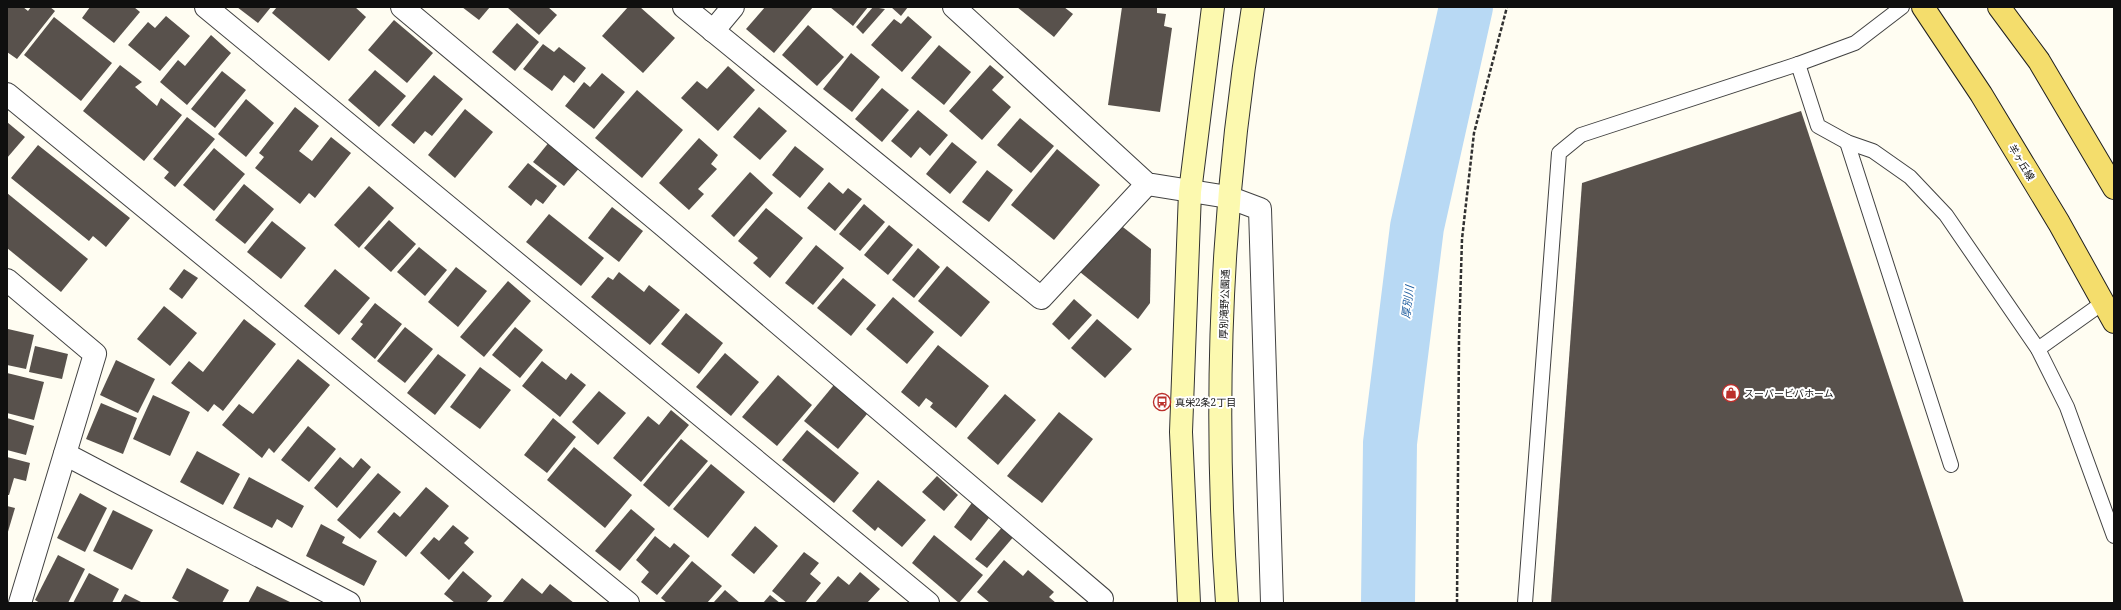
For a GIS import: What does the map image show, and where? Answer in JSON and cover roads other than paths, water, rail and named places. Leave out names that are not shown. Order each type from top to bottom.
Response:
[{"type":"main road","points":[[1189,603],[1181,432],[1190,192],[1213,7]]},
{"type":"main road","name":"厚別滝野公園通","points":[[1227,603],[1219,430],[1228,197],[1237,114],[1253,7]]},
{"type":"main road","name":"羊ヶ丘線","points":[[1923,7],[1981,94],[2104,302],[2114,322]]},
{"type":"main road","points":[[1999,7],[2040,61],[2114,188]]},
{"type":"street","points":[[206,7],[928,603]]},
{"type":"street","points":[[402,7],[664,226],[1103,602]]},
{"type":"street","points":[[684,7],[1041,298],[1147,184]]},
{"type":"street","points":[[713,31],[733,7]]},
{"type":"street","points":[[954,7],[1147,184],[1228,197],[1260,209],[1272,603]]},
{"type":"street","points":[[7,94],[603,594],[628,603]]},
{"type":"street","points":[[7,280],[94,354],[20,603]]},
{"type":"street","points":[[65,454],[349,603]]},
{"type":"lane","points":[[1525,603],[1559,153],[1581,135],[1798,64],[1855,43],[1902,7]]},
{"type":"lane","points":[[1798,64],[1818,126],[1846,142],[1872,151],[1910,177],[1946,215],[2038,349],[2067,407],[2114,536]]},
{"type":"lane","points":[[1846,142],[1951,465]]},
{"type":"lane","points":[[2038,349],[2104,302]]},
{"type":"waterway","name":"厚別川","points":[[1388,603],[1390,443],[1417,227],[1466,7]]},
{"type":"place","name":"スーパービバホーム","points":[[1731,393]]},
{"type":"place","name":"真栄2条2丁目","points":[[1162,402]]}]
